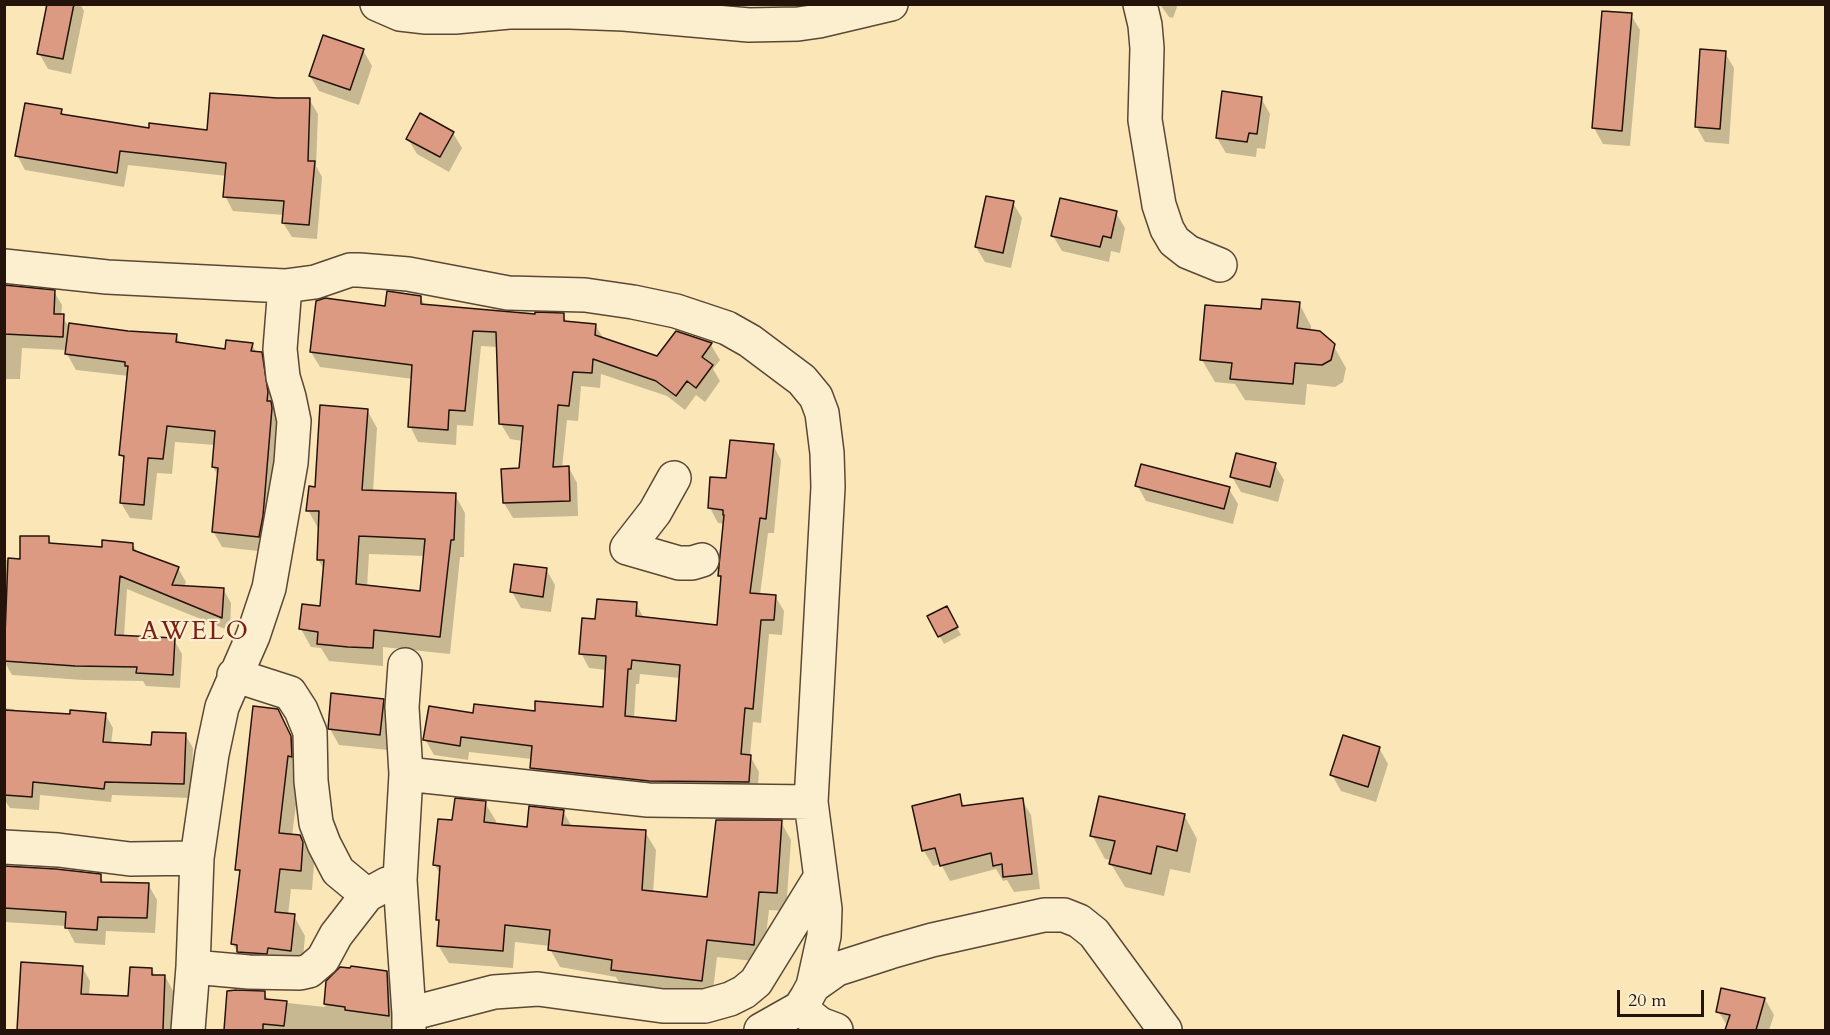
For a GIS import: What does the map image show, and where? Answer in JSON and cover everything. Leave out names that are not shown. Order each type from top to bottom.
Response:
[{"type":"street","points":[[377,4],[400,14],[426,18],[509,12],[570,12],[624,14],[749,25],[819,21],[891,4]]},
{"type":"street","points":[[1140,4],[1147,48],[1145,120],[1159,206],[1174,241],[1188,252],[1220,265]]},
{"type":"street","points":[[4,266],[106,277],[285,286],[315,282],[350,270],[359,270],[408,274],[508,293],[585,295],[676,311],[727,328],[750,341],[802,380],[816,397],[822,413],[826,430],[828,487],[811,802],[825,909],[824,936],[806,997],[820,1024],[836,1030]]},
{"type":"street","points":[[188,1030],[193,967],[196,858],[212,754],[222,707],[234,675],[253,636],[270,588],[291,463],[294,421],[283,377],[280,349],[285,286]]},
{"type":"street","points":[[674,478],[655,512],[627,548],[679,562],[692,563],[702,560]]},
{"type":"street","points":[[405,665],[402,707],[406,774],[400,880],[409,1022],[494,992],[538,989],[663,1006],[705,1006],[730,999],[744,993],[756,982],[820,878]]},
{"type":"street","points":[[234,675],[290,693],[301,710],[310,732],[311,781],[316,823],[338,871],[367,895]]},
{"type":"street","points":[[406,774],[648,800],[811,802]]},
{"type":"street","points":[[4,847],[130,858],[196,858]]},
{"type":"street","points":[[193,967],[249,972],[300,973],[309,971],[323,959],[336,935],[367,895],[382,886],[400,880]]},
{"type":"street","points":[[761,1030],[806,997],[837,969],[933,940],[1044,915],[1064,915],[1079,921],[1094,933],[1165,1030]]},
{"type":"building","points":[[47,4],[74,4],[63,59],[37,54]]},
{"type":"building","points":[[1602,11],[1632,13],[1622,131],[1592,128]]},
{"type":"building","points":[[323,35],[364,49],[350,90],[309,76]]},
{"type":"building","points":[[1700,49],[1726,51],[1720,129],[1695,127]]},
{"type":"building","points":[[1222,91],[1262,97],[1257,134],[1249,133],[1247,142],[1216,138]]},
{"type":"building","points":[[210,93],[310,98],[308,161],[315,161],[309,225],[282,223],[284,201],[223,197],[226,163],[120,151],[117,173],[15,156],[25,103],[62,109],[61,114],[149,128],[149,123],[207,130]]},
{"type":"building","points":[[420,113],[454,132],[440,157],[406,139]]},
{"type":"building","points":[[986,196],[1014,201],[1003,253],[975,247]]},
{"type":"building","points":[[1060,198],[1117,211],[1111,238],[1103,236],[1100,247],[1051,236]]},
{"type":"building","points":[[4,285],[55,290],[54,314],[64,314],[63,337],[4,334]]},
{"type":"building","points":[[387,291],[421,296],[421,304],[535,314],[535,312],[564,313],[564,321],[596,324],[595,335],[657,356],[676,331],[712,343],[702,357],[713,365],[696,388],[687,381],[676,396],[656,381],[593,359],[592,373],[573,372],[569,406],[558,405],[553,467],[569,466],[570,501],[503,503],[501,469],[519,468],[523,426],[499,424],[496,332],[473,331],[465,411],[449,410],[448,430],[408,427],[412,365],[310,352],[316,301],[325,298],[385,306]]},
{"type":"building","points":[[1262,299],[1300,302],[1297,328],[1320,331],[1335,344],[1331,360],[1322,365],[1295,363],[1293,384],[1230,379],[1232,363],[1200,360],[1205,305],[1261,309]]},
{"type":"building","points":[[69,323],[128,331],[177,334],[176,342],[225,349],[226,340],[253,343],[251,351],[262,352],[268,392],[267,401],[271,401],[272,408],[263,516],[259,537],[212,532],[218,468],[212,467],[215,431],[167,426],[163,459],[148,458],[144,505],[120,503],[124,456],[119,455],[128,366],[125,366],[125,362],[65,354]]},
{"type":"building","points":[[320,405],[368,409],[362,490],[456,493],[454,540],[451,540],[440,637],[374,630],[373,648],[348,647],[317,644],[318,632],[299,629],[302,604],[320,606],[324,560],[317,560],[319,511],[306,511],[309,486],[315,487]],"holes":[[[359,536],[425,539],[420,591],[356,584]]]},
{"type":"building","points":[[730,440],[774,444],[766,519],[760,518],[750,593],[776,595],[774,620],[761,620],[753,709],[745,708],[741,754],[751,755],[749,782],[649,781],[530,768],[532,746],[461,737],[460,746],[423,740],[429,706],[473,713],[474,704],[535,711],[535,701],[603,707],[606,656],[579,654],[582,618],[595,619],[597,599],[637,602],[636,616],[717,625],[721,576],[718,576],[724,515],[723,510],[708,508],[710,477],[726,478]],"holes":[[[632,660],[680,665],[676,721],[625,716],[628,669],[631,669]]]},
{"type":"building","points":[[1236,453],[1276,463],[1270,487],[1230,477]]},
{"type":"building","points":[[1141,464],[1230,487],[1224,509],[1135,486]]},
{"type":"building","points":[[20,536],[49,536],[49,543],[102,547],[102,540],[133,543],[133,550],[179,567],[172,585],[224,588],[222,618],[120,576],[115,635],[175,638],[173,675],[136,673],[137,667],[4,661],[8,558],[20,559]]},
{"type":"building","points":[[514,564],[547,568],[543,597],[510,592]]},
{"type":"building","points":[[947,606],[958,627],[938,637],[927,616]]},
{"type":"building","points":[[331,693],[384,699],[380,735],[328,729]]},
{"type":"building","points":[[253,706],[278,709],[291,736],[292,757],[288,756],[279,833],[300,835],[303,842],[301,871],[280,869],[275,912],[295,914],[291,951],[268,948],[267,954],[237,952],[237,945],[231,944],[240,870],[235,870]]},
{"type":"building","points":[[4,710],[70,714],[70,710],[106,713],[103,742],[151,745],[152,732],[186,733],[184,784],[105,782],[104,789],[33,782],[32,797],[4,795]]},
{"type":"building","points":[[1343,735],[1380,747],[1368,787],[1330,775]]},
{"type":"building","points":[[960,794],[962,806],[1023,798],[1032,874],[1003,877],[1002,864],[993,866],[991,853],[940,866],[935,848],[922,851],[912,806]]},
{"type":"building","points":[[1099,796],[1185,814],[1177,851],[1157,846],[1151,874],[1109,864],[1115,841],[1090,836]]},
{"type":"building","points":[[455,798],[486,801],[484,822],[527,827],[529,806],[564,810],[562,825],[646,830],[642,890],[707,897],[716,820],[782,820],[777,893],[759,892],[754,945],[707,940],[702,981],[611,970],[612,960],[548,950],[550,930],[505,925],[503,951],[437,946],[439,920],[436,920],[440,866],[433,865],[438,819],[452,820]]},
{"type":"building","points":[[4,866],[101,874],[101,882],[149,883],[147,918],[98,917],[97,930],[65,928],[66,912],[4,908]]},
{"type":"building","points":[[21,962],[83,966],[81,994],[128,996],[130,967],[152,968],[152,975],[165,975],[163,1030],[17,1030]]},
{"type":"building","points":[[351,966],[387,971],[389,1016],[345,1010],[345,1007],[324,1004],[326,981],[340,967],[350,968]]},
{"type":"building","points":[[1721,988],[1765,998],[1756,1030],[1725,1030],[1730,1015],[1716,1012]]},
{"type":"building","points":[[227,991],[265,991],[265,999],[287,1001],[284,1026],[263,1024],[263,1030],[224,1030]]},
{"type":"district","name":"AWELO","points":[[195,633]]}]
